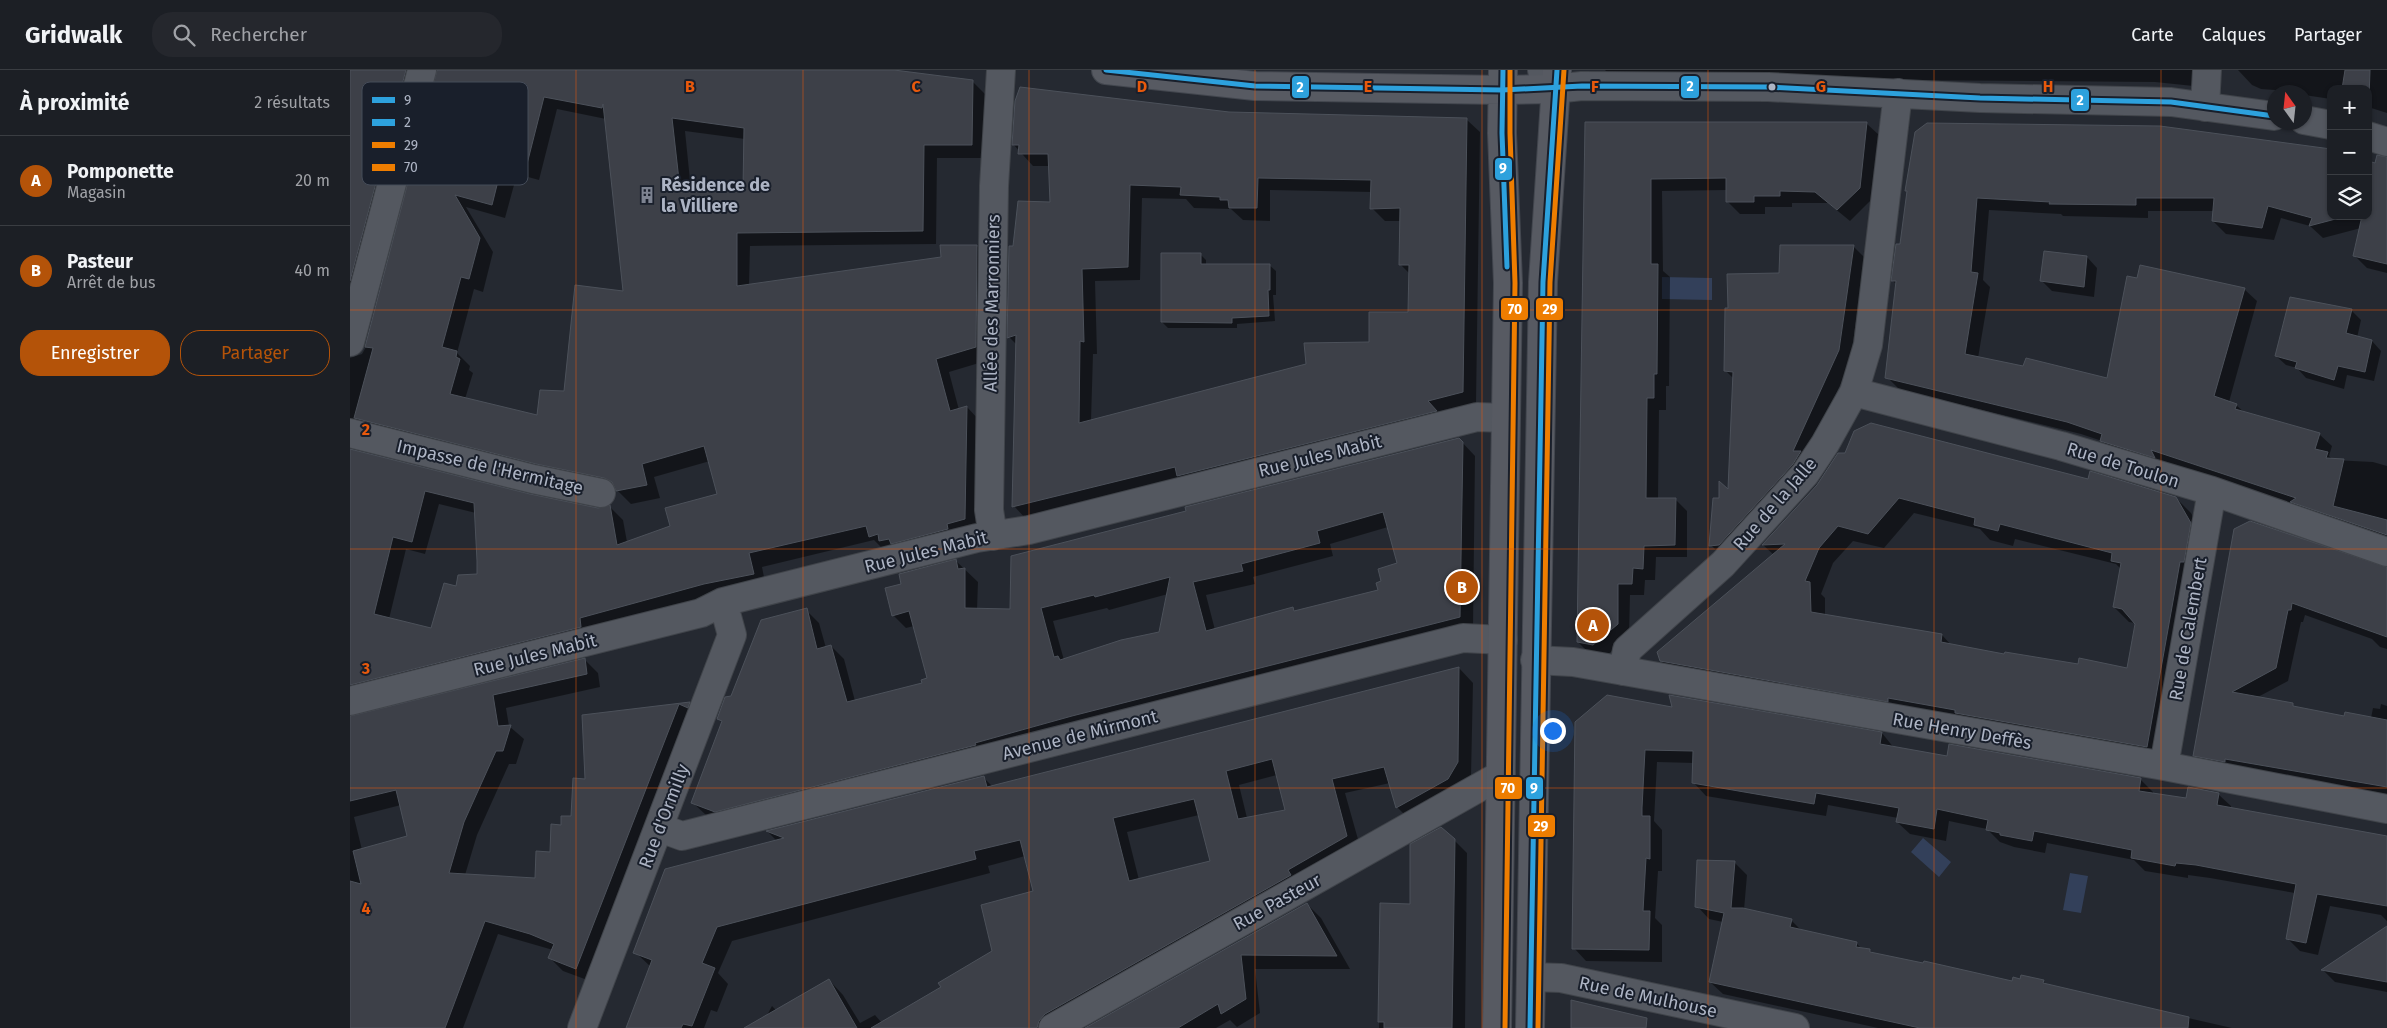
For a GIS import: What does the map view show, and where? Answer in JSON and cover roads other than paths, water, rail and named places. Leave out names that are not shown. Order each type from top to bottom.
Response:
[{"type":"main road","points":[[1106,70],[1255,86],[1503,80],[1551,76],[1543,282],[1530,1028]]},
{"type":"main road","points":[[1497,1028],[1508,283],[1502,133],[1503,80]]},
{"type":"street","name":"Allée des Marronniers","points":[[993,536],[989,510],[994,186],[1001,70]]},
{"type":"street","points":[[2205,107],[2207,70]]},
{"type":"street","points":[[1551,76],[1582,86],[1768,87],[1980,98],[2171,102],[2267,115]]},
{"type":"street","name":"Rue de la Jalle","points":[[1623,671],[1627,650],[1724,564],[1805,474],[1825,444],[1854,392],[1868,345],[1898,93]]},
{"type":"street","points":[[2312,121],[2327,124]]},
{"type":"street","points":[[2372,137],[2387,142]]},
{"type":"street","points":[[350,342],[392,185]]},
{"type":"street","name":"Rue de Toulon","points":[[1854,392],[2061,446],[2212,492],[2387,552]]},
{"type":"street","name":"Rue Jules Mabit","points":[[350,701],[701,613],[723,602],[993,536],[1029,530],[1477,417],[1505,418]]},
{"type":"street","name":"Impasse de l'Hermitage","points":[[350,433],[533,479],[600,493]]},
{"type":"street","name":"Rue de Calembert","points":[[2164,766],[2212,492]]},
{"type":"street","name":"Rue d'Ormilly","points":[[582,1028],[660,828],[732,635],[723,602]]},
{"type":"street","name":"Avenue de Mirmont","points":[[660,828],[682,836],[1463,638],[1503,640]]},
{"type":"street","name":"Rue Henry Deffès","points":[[1535,660],[1553,660],[1623,671],[2164,766],[2387,809]]},
{"type":"street","name":"Rue Pasteur","points":[[1053,1028],[1501,775]]},
{"type":"street","name":"Rue de Mulhouse","points":[[1531,977],[1561,978],[1794,1028]]},
{"type":"water","points":[[1662,277],[1712,278],[1712,300],[1662,299]]},
{"type":"water","points":[[1923,838],[1951,862],[1939,877],[1911,852]]},
{"type":"water","points":[[2070,873],[2088,876],[2081,913],[2063,910]]},
{"type":"place","name":"Résidence de la Villiere","points":[[647,195]]},
{"type":"place","name":"Pasteur","points":[[1462,587]]},
{"type":"place","name":"Pomponette","points":[[1593,625]]}]
